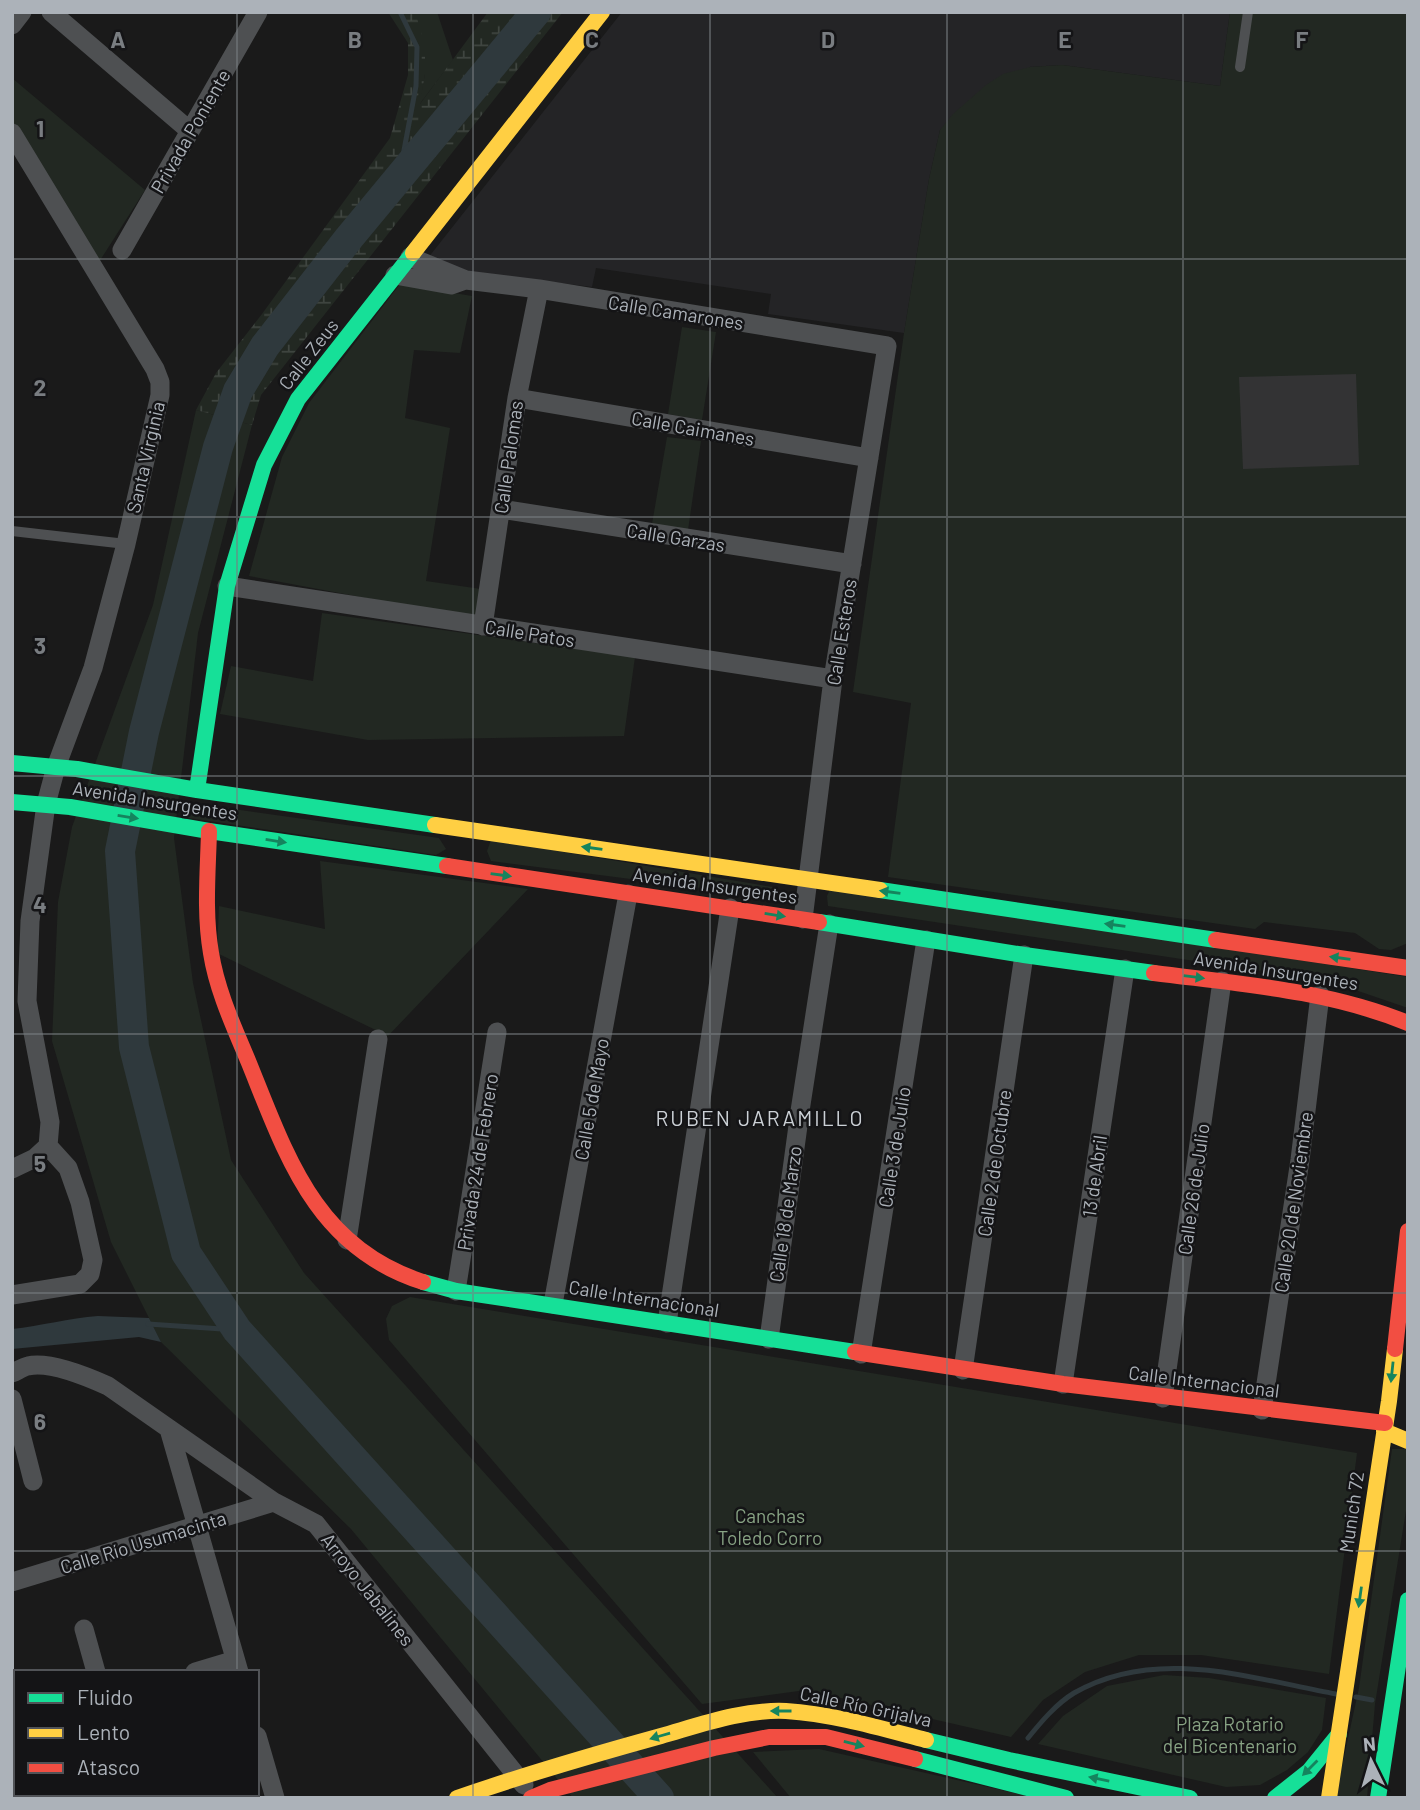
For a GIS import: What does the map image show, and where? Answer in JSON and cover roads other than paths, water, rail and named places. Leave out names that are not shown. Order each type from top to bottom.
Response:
[{"type":"main road","name":"Calle Zeus","points":[[197,790],[226,586],[264,465],[275,440],[298,399],[602,12]]},
{"type":"main road","name":"Avenida Insurgentes","points":[[12,763],[77,769],[197,790],[474,851],[628,894],[829,923],[1024,956],[1320,995],[1380,1011],[1408,1023]]},
{"type":"main road","name":"Avenida Insurgentes","points":[[12,802],[69,807],[209,831],[808,880],[1408,968]]},
{"type":"main road","name":"Calle Internacional","points":[[209,831],[207,909],[210,943],[214,968],[229,1013],[278,1137],[319,1209],[347,1240],[373,1261],[408,1277],[456,1291],[963,1370],[1385,1427],[1408,1441]]},
{"type":"main road","name":"Munich 72","points":[[1329,1798],[1389,1401],[1408,1231]]},
{"type":"main road","points":[[1389,1401],[1408,1398]]},
{"type":"main road","points":[[1378,1798],[1400,1693],[1408,1600]]},
{"type":"main road","name":"Calle Río Grijalva","points":[[457,1798],[528,1774],[726,1718],[764,1712],[806,1712],[1009,1760],[1190,1798]]},
{"type":"main road","points":[[1275,1798],[1309,1771],[1340,1732]]},
{"type":"main road","name":"Calle Río Grijalva","points":[[537,1796],[738,1741],[785,1735],[826,1737],[1066,1798]]},
{"type":"street","points":[[12,25],[22,12]]},
{"type":"street","points":[[51,12],[190,131]]},
{"type":"street","name":"Privada Poniente","points":[[122,250],[258,12]]},
{"type":"street","name":"Santa Virginia","points":[[12,133],[155,369],[160,382],[160,395],[126,544],[93,668],[56,767],[46,804],[30,921],[27,1002],[50,1122],[48,1146]]},
{"type":"street","name":"Calle Camarones","points":[[410,257],[466,280],[539,289],[887,346]]},
{"type":"street","name":"Calle Camarones","points":[[395,275],[451,285],[466,280]]},
{"type":"street","name":"Calle Palomas","points":[[483,626],[517,398],[539,289]]},
{"type":"street","name":"Calle Esteros","points":[[803,919],[833,679],[887,346]]},
{"type":"street","name":"Calle Caimanes","points":[[517,398],[869,458]]},
{"type":"street","name":"Calle Garzas","points":[[500,509],[852,564]]},
{"type":"street","name":"Calle Patos","points":[[226,586],[833,679]]},
{"type":"street","name":"Calle 5 de Mayo","points":[[553,1304],[628,894]]},
{"type":"street","points":[[667,1323],[730,908]]},
{"type":"street","name":"Calle 18 de Marzo","points":[[769,1339],[829,923]]},
{"type":"street","name":"Calle 3 de Julio","points":[[861,1354],[926,940]]},
{"type":"street","name":"Calle 2 de Octubre","points":[[963,1370],[1024,956]]},
{"type":"street","name":"13 de Abril","points":[[1063,1384],[1125,969]]},
{"type":"street","name":"Calle 26 de Julio","points":[[1163,1398],[1222,981]]},
{"type":"street","name":"Calle 20 de Noviembre","points":[[1262,1410],[1300,1160],[1320,995]]},
{"type":"street","name":"Privada 24 de Febrero","points":[[456,1291],[497,1032]]},
{"type":"street","points":[[347,1240],[379,1039]]},
{"type":"street","points":[[12,1169],[34,1158],[48,1146],[68,1168],[80,1202],[93,1260],[90,1274],[80,1284],[12,1295]]},
{"type":"street","name":"Arroyo Jabalines","points":[[12,1373],[29,1366],[85,1375],[108,1387],[274,1502],[316,1524],[528,1774],[537,1796]]},
{"type":"street","points":[[12,1399],[33,1481]]},
{"type":"street","points":[[169,1429],[237,1666],[209,1670]]},
{"type":"street","name":"Calle Río Usumacinta","points":[[12,1582],[274,1502]]},
{"type":"street","points":[[84,1629],[95,1670]]},
{"type":"street","points":[[259,1743],[275,1798]]},
{"type":"lane","points":[[1240,68],[1248,12]]},
{"type":"lane","points":[[12,531],[126,544]]},
{"type":"waterway","points":[[399,177],[416,86],[417,47],[400,12]]},
{"type":"waterway","points":[[536,12],[349,238],[265,346],[238,391],[218,447],[144,732],[120,851],[134,1047],[186,1253],[237,1330],[659,1798]]},
{"type":"waterway","points":[[148,1324],[237,1330]]},
{"type":"waterway","points":[[1028,1738],[1067,1697],[1105,1679],[1137,1671],[1170,1668],[1203,1670],[1336,1694]]},
{"type":"waterway","points":[[1356,1697],[1372,1700]]},
{"type":"district","name":"RUBEN JARAMILLO","points":[[760,1117]]},
{"type":"park label","name":"Canchas Toledo Corro","points":[[770,1526]]},
{"type":"park label","name":"Plaza Rotario del Bicentenario","points":[[1230,1734]]}]
